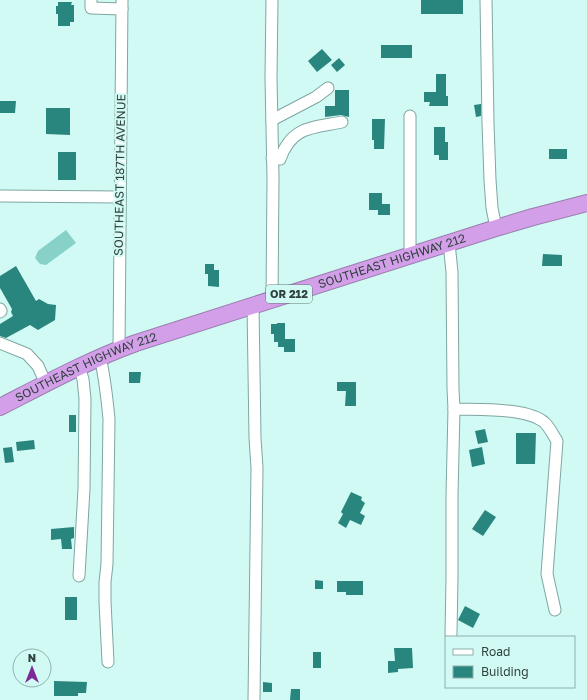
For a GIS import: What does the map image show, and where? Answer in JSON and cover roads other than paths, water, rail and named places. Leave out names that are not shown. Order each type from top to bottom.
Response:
[{"type":"highway","name":"SOUTHEAST HIGHWAY 212","points":[[0,407],[100,357],[156,336],[496,228],[587,203]]},
{"type":"street","points":[[91,0],[91,8],[122,5]]},
{"type":"street","points":[[272,0],[272,299]]},
{"type":"street","points":[[486,0],[490,180],[492,208],[496,228]]},
{"type":"street","name":"SOUTHEAST 187TH AVENUE","points":[[119,349],[122,5]]},
{"type":"street","points":[[272,120],[316,97],[328,88]]},
{"type":"street","points":[[410,116],[410,256]]},
{"type":"street","points":[[272,158],[280,159],[289,140],[297,134],[309,128],[342,122]]},
{"type":"street","points":[[0,196],[120,197]]},
{"type":"street","points":[[448,243],[452,272],[454,409],[451,634]]},
{"type":"street","points":[[253,305],[255,438],[257,468],[254,700]]},
{"type":"street","points":[[0,342],[27,354],[38,366],[46,384]]},
{"type":"street","points":[[100,357],[107,398],[108,419],[107,564],[105,582],[108,662]]},
{"type":"street","points":[[79,367],[83,379],[85,399],[84,490],[79,576]]},
{"type":"street","points":[[454,409],[491,410],[526,414],[544,422],[557,441],[548,574],[555,610]]}]
